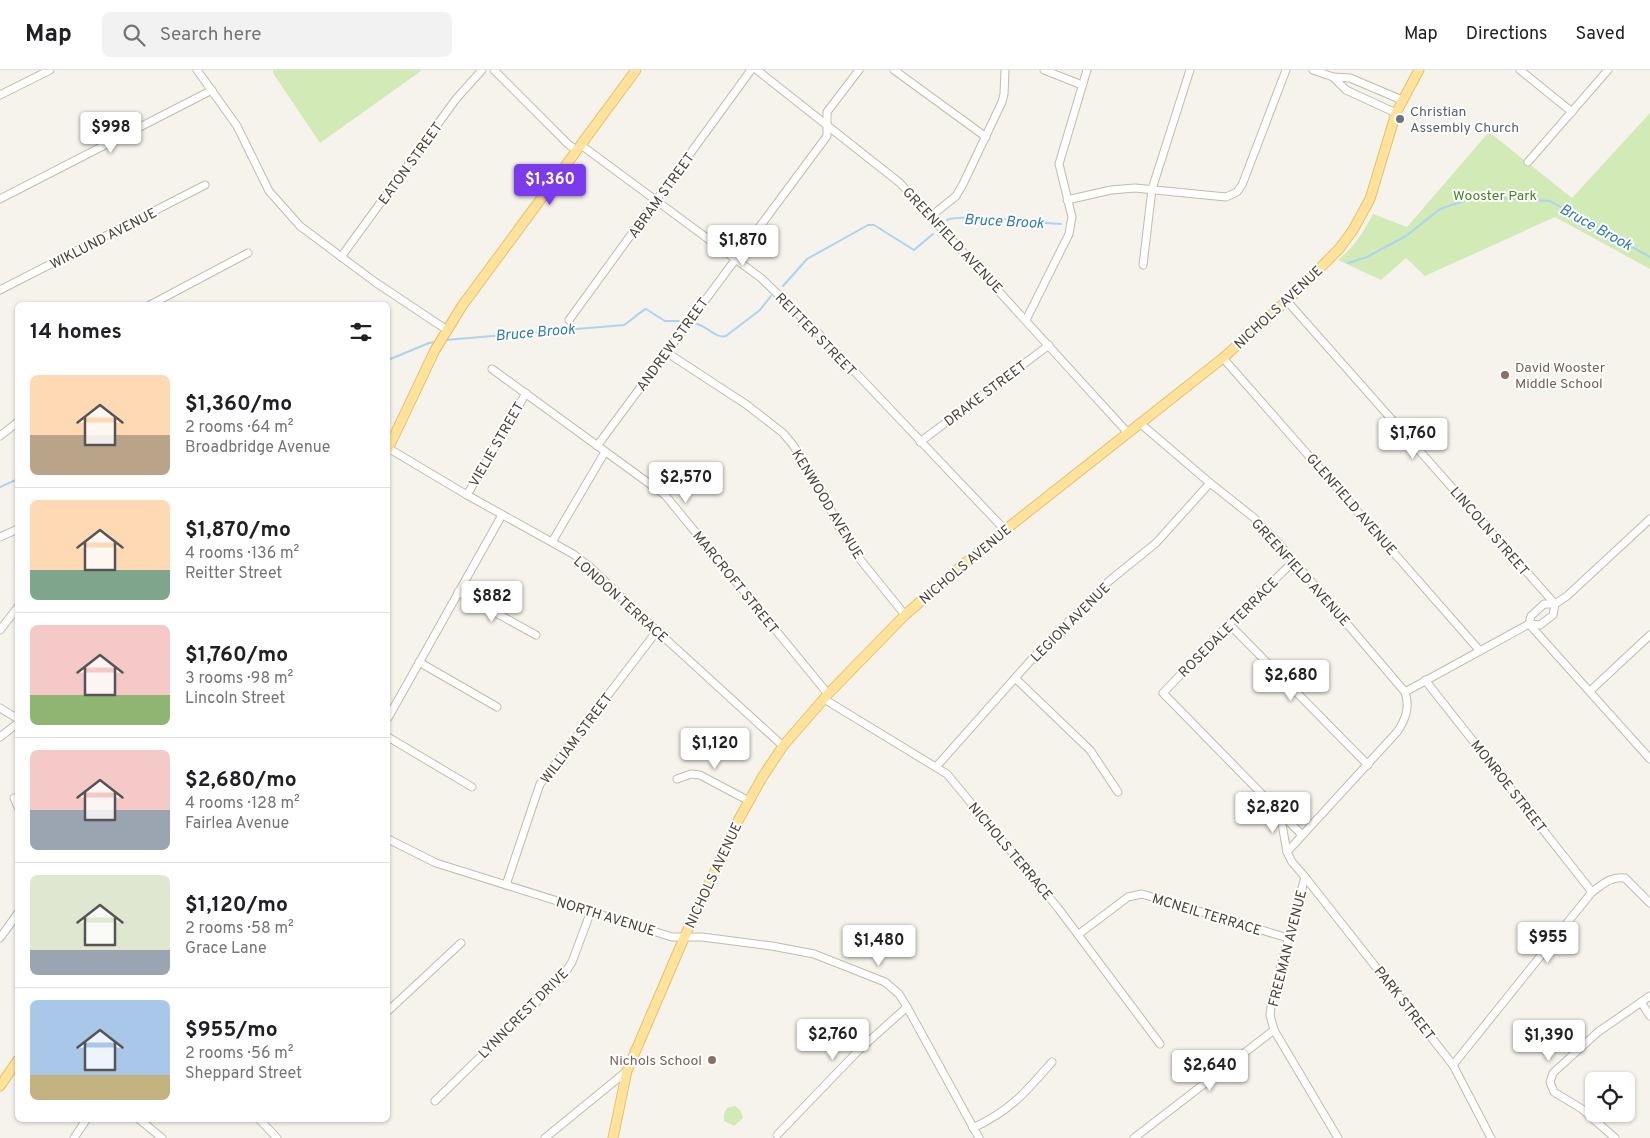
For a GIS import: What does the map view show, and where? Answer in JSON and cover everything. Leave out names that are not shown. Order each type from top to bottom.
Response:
[{"type":"main road","name":"NICHOLS AVENUE","points":[[613,1138],[627,1071],[684,938],[739,819],[763,776],[783,746],[826,696],[905,615],[1005,530],[1223,358],[1287,302],[1339,249],[1361,217],[1378,177],[1396,114],[1419,70]]},
{"type":"main road","points":[[390,444],[435,350],[462,306],[633,71]]},
{"type":"main road","points":[[0,1086],[15,1064]]},
{"type":"street","points":[[0,95],[50,70]]},
{"type":"street","points":[[198,70],[237,126],[269,191],[300,226],[445,333]]},
{"type":"street","name":"EATON STREET","points":[[341,257],[456,99],[482,70]]},
{"type":"street","name":"REITTER STREET","points":[[494,70],[568,144],[578,148],[657,201],[761,278],[788,303],[1005,530]]},
{"type":"street","name":"ABRAM STREET","points":[[569,320],[751,70]]},
{"type":"street","name":"GREENFIELD AVENUE","points":[[757,70],[900,183],[1128,433]]},
{"type":"street","name":"ANDREW STREET","points":[[597,446],[827,136],[827,112],[859,70]]},
{"type":"street","points":[[894,70],[986,137]]},
{"type":"street","points":[[930,217],[956,196],[963,184],[1002,102],[1005,70]]},
{"type":"street","points":[[1044,70],[1082,85]]},
{"type":"street","points":[[1026,320],[1069,234],[1072,217],[1059,164],[1087,70]]},
{"type":"street","points":[[1143,265],[1152,189],[1190,70]]},
{"type":"street","points":[[1067,200],[1112,190],[1152,189],[1222,197],[1230,196],[1237,192],[1242,185],[1286,70]]},
{"type":"street","points":[[1313,70],[1333,77],[1350,78],[1402,100]]},
{"type":"street","points":[[1520,70],[1572,112]]},
{"type":"street","points":[[1528,162],[1608,70]]},
{"type":"street","points":[[1333,77],[1346,90],[1396,114]]},
{"type":"street","points":[[0,199],[212,90]]},
{"type":"street","name":"WIKLUND AVENUE","points":[[0,290],[205,185]]},
{"type":"street","points":[[156,302],[248,253]]},
{"type":"street","name":"LINCOLN STREET","points":[[1287,302],[1554,604]]},
{"type":"street","name":"DRAKE STREET","points":[[920,442],[1049,345]]},
{"type":"street","name":"KENWOOD AVENUE","points":[[666,352],[747,405],[783,433],[817,482],[839,526],[859,558],[905,615]]},
{"type":"street","name":"GLENFIELD AVENUE","points":[[1223,358],[1480,651]]},
{"type":"street","name":"MARCROFT STREET","points":[[492,370],[665,495],[826,696]]},
{"type":"street","name":"VIELIE STREET","points":[[467,495],[526,393]]},
{"type":"street","points":[[0,436],[15,424]]},
{"type":"street","name":"GREENFIELD AVENUE","points":[[1141,424],[1253,517],[1294,561],[1405,692]]},
{"type":"street","name":"LONDON TERRACE","points":[[390,449],[573,554],[589,566],[783,746]]},
{"type":"street","points":[[552,542],[605,452]]},
{"type":"street","name":"LEGION AVENUE","points":[[936,767],[1040,650],[1109,581],[1156,543],[1210,483]]},
{"type":"street","points":[[390,714],[502,515]]},
{"type":"street","points":[[1529,624],[1531,616],[1544,604],[1554,604],[1567,596],[1650,519]]},
{"type":"street","points":[[0,537],[15,530]]},
{"type":"street","name":"ROSEDALE TERRACE","points":[[1280,813],[1163,693],[1229,624],[1294,561]]},
{"type":"street","points":[[458,592],[536,635]]},
{"type":"street","points":[[1288,852],[1402,725],[1407,711],[1405,692],[1529,624],[1540,625],[1553,615],[1554,604]]},
{"type":"street","points":[[0,630],[15,611]]},
{"type":"street","points":[[1229,624],[1368,765]]},
{"type":"street","points":[[1529,624],[1650,758]]},
{"type":"street","name":"WILLIAM STREET","points":[[506,885],[540,784],[657,631]]},
{"type":"street","points":[[1590,691],[1650,634]]},
{"type":"street","points":[[419,662],[497,707]]},
{"type":"street","points":[[1016,678],[1090,750],[1118,792]]},
{"type":"street","name":"MONROE STREET","points":[[1425,680],[1592,892]]},
{"type":"street","name":"NICHOLS TERRACE","points":[[826,696],[953,780],[1079,934],[1160,1044]]},
{"type":"street","points":[[0,708],[15,719]]},
{"type":"street","points":[[0,737],[15,724]]},
{"type":"street","points":[[390,738],[472,787]]},
{"type":"street","points":[[677,779],[691,774],[700,775],[749,801]]},
{"type":"street","points":[[1280,813],[1302,835]]},
{"type":"street","points":[[1280,813],[1288,852]]},
{"type":"street","name":"NORTH AVENUE","points":[[390,839],[436,863],[672,936],[684,938],[704,937],[814,954],[885,982],[899,994],[907,1007],[979,1138]]},
{"type":"street","name":"FREEMAN AVENUE","points":[[1288,852],[1292,862],[1305,878],[1270,1005],[1270,1015],[1274,1030],[1338,1138]]},
{"type":"street","name":"PARK STREET","points":[[1305,878],[1453,1065],[1491,1138]]},
{"type":"street","points":[[1453,1065],[1592,892],[1609,880],[1625,878],[1650,903]]},
{"type":"street","name":"MCNEIL TERRACE","points":[[1079,934],[1128,897],[1142,894],[1288,938]]},
{"type":"street","name":"LYNNCREST DRIVE","points":[[435,1101],[563,976],[572,962],[591,911]]},
{"type":"street","points":[[0,938],[15,917]]},
{"type":"street","points":[[390,1009],[461,943]]},
{"type":"street","points":[[1615,1138],[1582,1109],[1554,1092],[1550,1085],[1550,1079],[1553,1073],[1598,1032],[1650,996]]},
{"type":"street","points":[[1641,1002],[1650,1016]]},
{"type":"street","points":[[777,1135],[859,1050],[907,1007]]},
{"type":"street","points":[[1134,1138],[1274,1030]]},
{"type":"street","points":[[973,1128],[1003,1113],[1014,1104],[1052,1062]]},
{"type":"street","points":[[545,1138],[627,1071]]},
{"type":"street","points":[[74,1138],[85,1122]]},
{"type":"street","points":[[142,1122],[162,1138]]},
{"type":"street","points":[[265,1122],[277,1138]]},
{"type":"green space","points":[[273,70],[421,71],[320,143],[273,73]]},
{"type":"green space","name":"Wooster Park","points":[[1650,113],[1650,269],[1555,217],[1425,276],[1406,258],[1381,280],[1338,260],[1358,239],[1373,214],[1407,227],[1489,132],[1572,198]]},
{"type":"green space","points":[[735,1106],[740,1110],[743,1118],[734,1126],[724,1121],[724,1114],[727,1108]]},
{"type":"waterway","name":"Bruce Brook","points":[[1348,263],[1367,257],[1406,236],[1440,209],[1476,197],[1550,201],[1650,257]]},
{"type":"waterway","name":"Bruce Brook","points":[[947,220],[955,218],[984,218],[1061,224]]},
{"type":"waterway","name":"Bruce Brook","points":[[783,286],[807,259],[868,225],[874,225],[914,250],[933,234]]},
{"type":"waterway","name":"Bruce Brook","points":[[697,324],[719,336],[726,336],[760,310],[771,296]]},
{"type":"waterway","name":"Bruce Brook","points":[[446,340],[624,325],[646,309],[665,321],[679,321]]},
{"type":"waterway","name":"Bruce Brook","points":[[390,359],[429,343],[436,342]]},
{"type":"waterway","name":"Bruce Brook","points":[[0,487],[15,480]]},
{"type":"place","name":"Christian Assembly Church","points":[[1400,119]]},
{"type":"place","name":"David Wooster Middle School","points":[[1505,375]]},
{"type":"place","name":"Nichols School","points":[[712,1060]]}]
